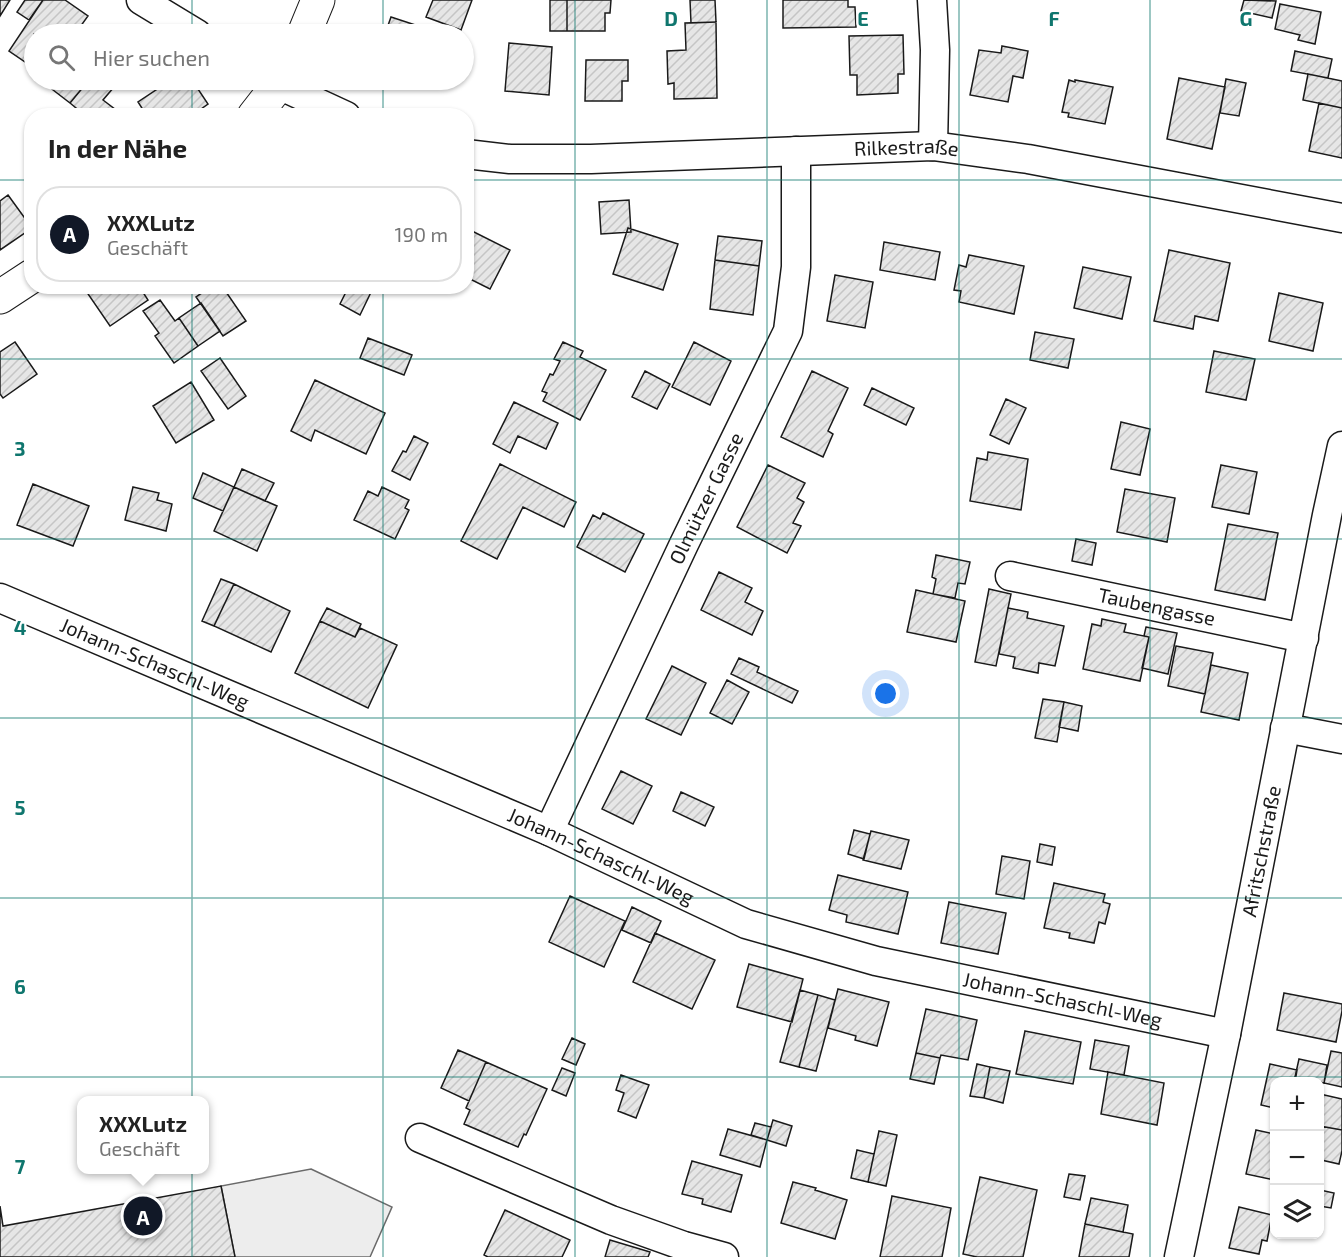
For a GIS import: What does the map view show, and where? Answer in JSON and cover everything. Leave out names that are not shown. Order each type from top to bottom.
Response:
[{"type":"street","points":[[141,0],[180,24]]},
{"type":"street","points":[[308,24],[318,0]]},
{"type":"street","points":[[932,0],[935,50],[933,146]]},
{"type":"street","points":[[259,108],[271,90]]},
{"type":"street","points":[[295,90],[330,108]]},
{"type":"street","name":"Rilkestraße","points":[[474,155],[510,159],[591,159],[933,146],[1028,159],[1342,218]]},
{"type":"street","name":"Olmützer Gasse","points":[[549,831],[684,543],[788,331],[796,267],[796,151]]},
{"type":"street","points":[[0,297],[24,281]]},
{"type":"street","name":"Afritschstraße","points":[[1179,1257],[1226,1034],[1342,446]]},
{"type":"street","name":"Taubengasse","points":[[1011,576],[1304,638]]},
{"type":"street","name":"Johann-Schaschl-Weg","points":[[0,598],[549,831],[746,924],[876,962],[1226,1034]]},
{"type":"street","points":[[1286,728],[1342,740]]},
{"type":"street","points":[[420,1138],[611,1220],[684,1246],[724,1257]]},
{"type":"shaded area","points":[[311,1169],[392,1207],[370,1257],[235,1257],[221,1186]]},
{"type":"building","points":[[0,0],[10,0],[0,16]]},
{"type":"building","points":[[25,0],[43,0],[29,20],[17,12]]},
{"type":"building","points":[[43,0],[65,0],[88,16],[82,24],[27,24]]},
{"type":"building","points":[[433,0],[472,0],[463,24],[445,24],[426,17]]},
{"type":"building","points":[[550,0],[567,0],[567,31],[550,31]]},
{"type":"building","points":[[567,0],[611,0],[610,13],[605,13],[605,31],[567,31]]},
{"type":"building","points":[[690,0],[715,0],[716,22],[691,23]]},
{"type":"building","points":[[783,0],[848,0],[848,7],[855,7],[856,27],[783,28]]},
{"type":"building","points":[[1244,0],[1276,1],[1272,18],[1241,11]]},
{"type":"building","points":[[1280,4],[1321,12],[1315,44],[1298,40],[1300,35],[1275,29]]},
{"type":"building","points":[[391,17],[412,24],[389,24]]},
{"type":"building","points":[[716,22],[717,98],[674,99],[674,83],[668,84],[667,51],[686,50],[685,23]]},
{"type":"building","points":[[24,28],[24,61],[9,51]]},
{"type":"building","points":[[903,35],[904,74],[898,74],[898,93],[857,95],[857,75],[850,75],[849,36]]},
{"type":"building","points":[[509,43],[552,47],[549,95],[505,91]]},
{"type":"building","points":[[1002,46],[1028,51],[1023,78],[1013,76],[1008,102],[970,95],[979,50],[1001,53]]},
{"type":"building","points":[[1295,51],[1332,59],[1328,78],[1291,71]]},
{"type":"building","points":[[586,60],[628,60],[628,81],[622,81],[622,101],[585,101]]},
{"type":"building","points":[[1308,74],[1342,81],[1342,108],[1303,100]]},
{"type":"building","points":[[1179,78],[1225,87],[1212,149],[1167,139]]},
{"type":"building","points":[[1226,79],[1246,83],[1239,116],[1220,113]]},
{"type":"building","points":[[1069,80],[1113,87],[1105,124],[1068,117],[1069,113],[1062,112]]},
{"type":"building","points":[[53,90],[81,90],[70,103]]},
{"type":"building","points":[[81,90],[112,90],[103,100],[113,108],[76,108],[70,103]]},
{"type":"building","points":[[156,90],[199,90],[208,104],[202,108],[142,108],[138,102]]},
{"type":"building","points":[[1319,103],[1342,108],[1342,158],[1309,151]]},
{"type":"building","points":[[8,195],[24,217],[24,234],[0,250],[0,201]]},
{"type":"building","points":[[629,200],[631,232],[601,234],[599,202]]},
{"type":"building","points":[[628,228],[678,244],[663,290],[613,274]]},
{"type":"building","points":[[474,232],[510,250],[490,289],[474,281]]},
{"type":"building","points":[[718,236],[762,241],[759,266],[715,260]]},
{"type":"building","points":[[884,242],[940,252],[935,280],[880,270]]},
{"type":"building","points":[[1169,250],[1230,263],[1218,321],[1195,316],[1193,329],[1154,321]]},
{"type":"building","points":[[969,255],[1024,266],[1014,314],[959,302],[961,291],[954,290],[959,265],[966,267]]},
{"type":"building","points":[[715,260],[759,266],[753,315],[710,309]]},
{"type":"building","points":[[1083,267],[1131,277],[1122,319],[1074,308]]},
{"type":"building","points":[[835,275],[873,282],[865,328],[827,321]]},
{"type":"building","points":[[1279,293],[1323,303],[1313,351],[1269,341]]},
{"type":"building","points":[[88,294],[144,294],[148,300],[110,326]]},
{"type":"building","points":[[200,294],[227,294],[246,321],[223,336],[196,297]]},
{"type":"building","points":[[345,294],[370,294],[360,315],[340,304]]},
{"type":"building","points":[[160,300],[175,321],[179,318],[198,346],[174,363],[155,336],[159,333],[143,311]]},
{"type":"building","points":[[201,303],[220,331],[198,346],[179,318]]},
{"type":"building","points":[[1035,332],[1074,339],[1068,368],[1030,360]]},
{"type":"building","points":[[368,338],[412,355],[404,375],[360,358]]},
{"type":"building","points":[[15,342],[37,374],[3,398],[0,394],[0,352]]},
{"type":"building","points":[[563,342],[583,351],[580,357],[606,370],[580,420],[543,401],[547,393],[542,391],[550,374],[553,375],[560,361],[554,359]]},
{"type":"building","points":[[694,342],[731,361],[710,405],[672,387]]},
{"type":"building","points":[[1214,351],[1255,359],[1246,400],[1206,392]]},
{"type":"building","points":[[220,358],[246,396],[228,409],[201,371]]},
{"type":"building","points":[[645,371],[670,384],[657,409],[632,397]]},
{"type":"building","points":[[812,371],[848,388],[828,431],[833,434],[823,457],[781,437]]},
{"type":"building","points":[[315,380],[385,413],[366,454],[315,430],[311,441],[291,431]]},
{"type":"building","points":[[191,382],[214,420],[176,443],[153,406]]},
{"type":"building","points":[[872,388],[914,408],[906,425],[864,405]]},
{"type":"building","points":[[1006,399],[1026,408],[1009,444],[990,435]]},
{"type":"building","points":[[514,402],[558,423],[546,449],[518,436],[510,453],[493,444]]},
{"type":"building","points":[[1121,422],[1150,429],[1140,475],[1111,469]]},
{"type":"building","points":[[414,436],[428,443],[410,480],[392,471]]},
{"type":"building","points":[[988,452],[1028,459],[1021,510],[970,501],[977,458],[987,460]]},
{"type":"building","points":[[500,464],[576,502],[564,527],[523,507],[497,559],[461,541]]},
{"type":"building","points":[[768,465],[805,483],[797,498],[804,502],[793,523],[801,526],[787,553],[737,527]]},
{"type":"building","points":[[1221,465],[1257,472],[1249,514],[1212,507]]},
{"type":"building","points":[[242,469],[274,483],[265,501],[234,487]]},
{"type":"building","points":[[203,473],[234,487],[223,511],[193,498]]},
{"type":"building","points":[[33,484],[89,506],[73,546],[17,525]]},
{"type":"building","points":[[133,487],[159,493],[157,500],[172,504],[166,531],[125,520]]},
{"type":"building","points":[[234,487],[277,506],[257,551],[214,531]]},
{"type":"building","points":[[382,487],[409,500],[405,508],[409,510],[395,539],[354,520],[368,491],[378,496]]},
{"type":"building","points":[[1125,489],[1175,498],[1167,542],[1117,532]]},
{"type":"building","points":[[603,513],[644,534],[625,572],[577,547],[593,515],[600,519]]},
{"type":"building","points":[[1228,524],[1278,533],[1265,600],[1215,590]]},
{"type":"building","points":[[1076,539],[1096,543],[1092,565],[1072,561]]},
{"type":"building","points":[[936,555],[970,562],[965,584],[958,583],[955,598],[933,594],[936,579],[932,577]]},
{"type":"building","points":[[719,572],[752,588],[745,602],[763,611],[752,635],[701,610]]},
{"type":"building","points":[[221,579],[234,584],[214,626],[202,621]]},
{"type":"building","points":[[234,584],[290,611],[271,652],[214,626]]},
{"type":"building","points":[[989,589],[1011,594],[996,666],[975,662]]},
{"type":"building","points":[[916,590],[965,601],[956,642],[907,632]]},
{"type":"building","points":[[327,608],[361,624],[355,637],[320,621]]},
{"type":"building","points":[[1008,608],[1028,612],[1027,618],[1064,626],[1055,666],[1039,663],[1038,673],[1013,668],[1015,657],[999,654]]},
{"type":"building","points":[[1102,619],[1126,624],[1124,632],[1149,637],[1140,681],[1083,669],[1092,624],[1101,626]]},
{"type":"building","points":[[320,621],[355,637],[360,628],[397,645],[368,708],[295,673]]},
{"type":"building","points":[[1146,627],[1177,633],[1168,674],[1142,668],[1149,637],[1144,636]]},
{"type":"building","points":[[1176,646],[1213,653],[1205,694],[1168,686]]},
{"type":"building","points":[[739,658],[759,667],[757,672],[798,691],[792,703],[731,674]]},
{"type":"building","points":[[1211,665],[1248,673],[1239,720],[1201,712]]},
{"type":"building","points":[[672,666],[706,683],[681,735],[646,719]]},
{"type":"building","points":[[727,680],[749,692],[732,724],[710,713]]},
{"type":"building","points":[[1043,699],[1064,702],[1057,742],[1035,738]]},
{"type":"building","points":[[1064,702],[1082,706],[1078,731],[1059,727]]},
{"type":"building","points":[[621,771],[652,786],[633,824],[602,809]]},
{"type":"building","points":[[681,792],[714,807],[705,826],[673,811]]},
{"type":"building","points":[[854,830],[870,834],[864,859],[848,854]]},
{"type":"building","points":[[871,831],[909,840],[901,869],[863,860]]},
{"type":"building","points":[[1040,844],[1055,847],[1052,865],[1037,862]]},
{"type":"building","points":[[1002,856],[1030,861],[1024,899],[996,894]]},
{"type":"building","points":[[838,875],[908,892],[898,934],[846,922],[847,915],[829,910]]},
{"type":"building","points":[[1054,883],[1105,894],[1103,902],[1110,904],[1105,924],[1099,922],[1094,943],[1069,938],[1070,933],[1044,928]]},
{"type":"building","points":[[570,896],[625,921],[604,967],[549,942]]},
{"type":"building","points":[[949,902],[1006,913],[998,954],[941,943]]},
{"type":"building","points":[[632,907],[661,921],[651,943],[622,930]]},
{"type":"building","points":[[655,933],[715,960],[692,1009],[633,982]]},
{"type":"building","points":[[749,964],[803,979],[792,1022],[737,1007]]},
{"type":"building","points":[[838,989],[889,1002],[877,1046],[855,1040],[856,1036],[828,1028]]},
{"type":"building","points":[[800,990],[818,995],[799,1067],[780,1062]]},
{"type":"building","points":[[1284,993],[1342,1004],[1336,1042],[1277,1030]]},
{"type":"building","points":[[818,995],[835,1000],[816,1071],[799,1067]]},
{"type":"building","points":[[926,1009],[977,1020],[968,1060],[916,1053]]},
{"type":"building","points":[[1025,1031],[1081,1042],[1073,1084],[1016,1074]]},
{"type":"building","points":[[572,1038],[585,1044],[576,1065],[562,1059]]},
{"type":"building","points":[[1095,1040],[1129,1046],[1124,1075],[1090,1069]]},
{"type":"building","points":[[458,1050],[486,1062],[469,1101],[441,1088]]},
{"type":"building","points":[[1331,1051],[1342,1053],[1342,1087],[1324,1083]]},
{"type":"building","points":[[916,1053],[940,1058],[934,1084],[910,1079]]},
{"type":"building","points":[[1299,1059],[1327,1065],[1324,1083],[1324,1077],[1295,1077]]},
{"type":"building","points":[[486,1062],[547,1089],[518,1147],[464,1124],[470,1110],[466,1108]]},
{"type":"building","points":[[977,1064],[990,1067],[984,1098],[970,1096]]},
{"type":"building","points":[[1270,1064],[1297,1070],[1296,1077],[1270,1077],[1270,1107],[1261,1105]]},
{"type":"building","points":[[990,1067],[1010,1071],[1003,1103],[984,1098]]},
{"type":"building","points":[[562,1068],[575,1073],[566,1096],[552,1090]]},
{"type":"building","points":[[1108,1072],[1164,1083],[1157,1125],[1101,1114]]},
{"type":"building","points":[[621,1075],[649,1085],[636,1118],[618,1111],[624,1093],[616,1090]]},
{"type":"building","points":[[1324,1095],[1342,1099],[1342,1130],[1324,1127]]},
{"type":"building","points":[[773,1120],[792,1126],[786,1146],[767,1140]]},
{"type":"building","points":[[755,1123],[771,1127],[767,1140],[751,1135]]},
{"type":"building","points":[[1324,1127],[1342,1130],[1342,1151],[1339,1164],[1324,1161]]},
{"type":"building","points":[[728,1129],[767,1140],[760,1167],[720,1155]]},
{"type":"building","points":[[1256,1130],[1270,1133],[1270,1179],[1246,1174]]},
{"type":"building","points":[[879,1131],[897,1135],[886,1186],[868,1182]]},
{"type":"building","points":[[857,1150],[874,1154],[868,1182],[851,1178]]},
{"type":"building","points":[[692,1161],[742,1175],[731,1212],[702,1204],[703,1199],[682,1194]]},
{"type":"building","points":[[1069,1174],[1085,1176],[1080,1200],[1064,1197]]},
{"type":"building","points":[[980,1177],[1037,1190],[1023,1257],[977,1257],[963,1254]]},
{"type":"building","points":[[793,1182],[847,1200],[835,1239],[781,1223]]},
{"type":"building","points":[[221,1186],[235,1257],[0,1257],[0,1206],[3,1226]]},
{"type":"building","points":[[1324,1191],[1334,1193],[1331,1208],[1324,1207]]},
{"type":"building","points":[[892,1196],[951,1208],[942,1257],[880,1257]]},
{"type":"building","points":[[1091,1198],[1128,1205],[1123,1232],[1085,1224]]},
{"type":"building","points":[[1239,1207],[1270,1215],[1267,1241],[1262,1240],[1259,1254],[1229,1248]]},
{"type":"building","points":[[505,1210],[570,1240],[562,1257],[488,1257],[484,1255]]},
{"type":"building","points":[[1085,1224],[1133,1234],[1129,1257],[1079,1257]]},
{"type":"building","points":[[610,1240],[650,1252],[648,1257],[605,1257]]},
{"type":"place","name":"XXXLutz","points":[[143,1216]]}]
